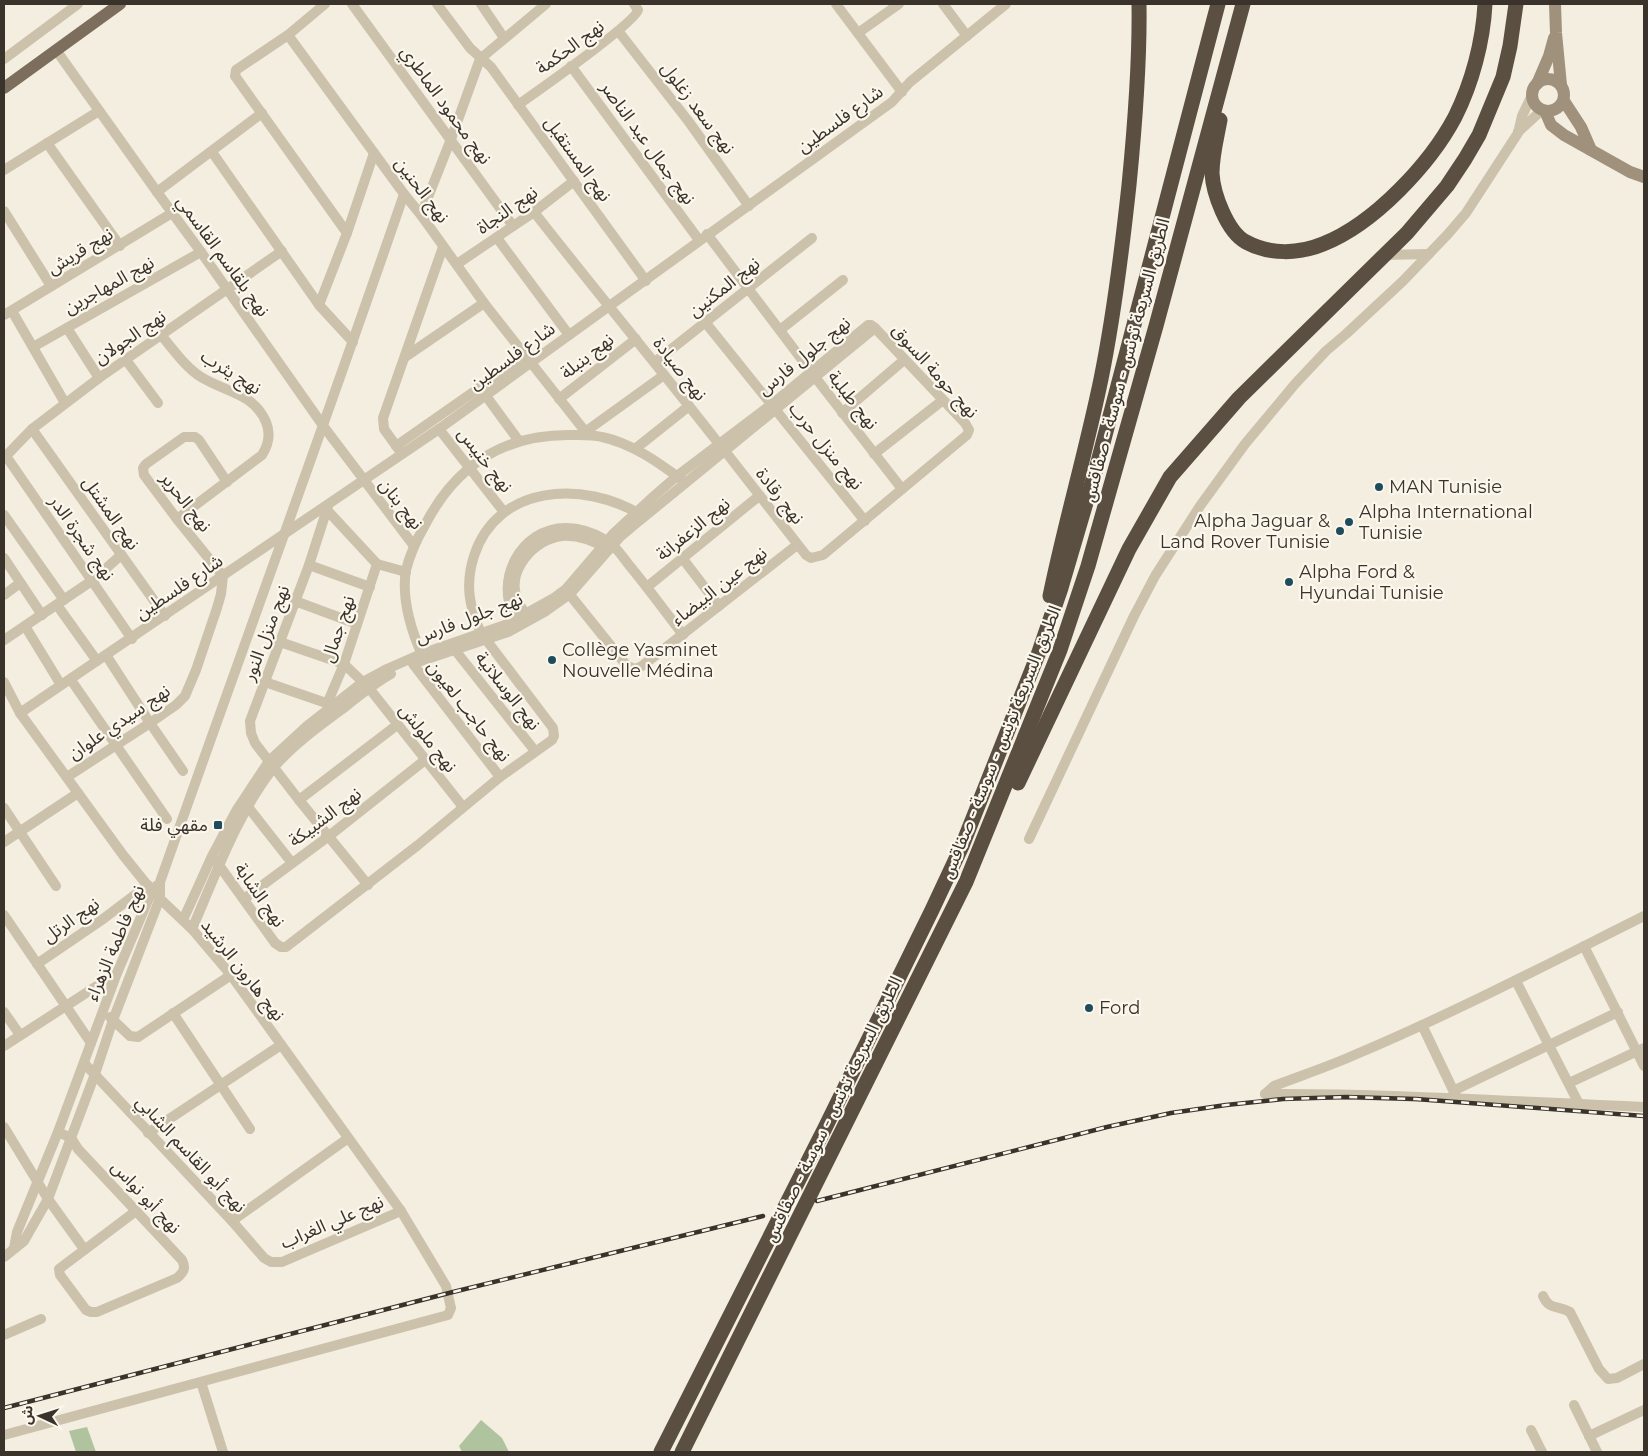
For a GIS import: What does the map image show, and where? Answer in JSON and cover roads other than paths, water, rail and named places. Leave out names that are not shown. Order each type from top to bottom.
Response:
[{"type":"highway","points":[[1039,652],[1054,574],[1081,469],[1101,380],[1115,304],[1123,247],[1136,112],[1139,64],[1139,4]]},
{"type":"highway","name":"الطريق السريعة تونس - سوسة - صفاقس","points":[[661,1452],[825,1128],[932,910],[962,846],[1039,652],[1061,588],[1093,480],[1218,4]]},
{"type":"highway","name":"الطريق السريعة تونس - سوسة - صفاقس","points":[[682,1452],[966,882],[1060,650],[1088,566],[1156,326],[1243,4]]},
{"type":"highway","points":[[1230,48],[1228,72],[1213,161],[1212,174],[1216,194],[1223,213],[1235,232],[1245,242],[1274,251],[1299,251],[1324,244],[1359,224],[1384,204],[1426,160],[1455,116],[1464,96],[1483,29],[1485,4]]},
{"type":"highway","points":[[755,1307],[799,1226],[974,877],[1129,548],[1166,485],[1211,429],[1240,398],[1408,233],[1447,186],[1479,135],[1502,78],[1510,46],[1516,4]]},
{"type":"main road","points":[[4,88],[120,4]]},
{"type":"street","points":[[4,59],[78,4]]},
{"type":"street","points":[[325,4],[288,34],[236,70],[235,76],[347,234]]},
{"type":"street","name":"نهج محمود الماطري","points":[[352,4],[452,139],[513,226]]},
{"type":"street","name":"نهج المستقبل","points":[[437,4],[470,48],[491,67],[646,281]]},
{"type":"street","points":[[481,4],[504,38]]},
{"type":"street","points":[[421,215],[452,139],[475,71],[482,57],[546,4]]},
{"type":"street","points":[[836,4],[902,92]]},
{"type":"street","points":[[858,33],[899,4]]},
{"type":"street","points":[[943,4],[967,36]]},
{"type":"street","name":"شارع فلسطين","points":[[20,713],[282,536],[327,508],[363,481],[399,450],[440,428],[486,396],[528,360],[569,335],[646,281],[703,237],[749,206],[892,102],[910,82],[1006,4]]},
{"type":"street","points":[[1029,839],[1134,616],[1155,576],[1200,506],[1245,444],[1296,384],[1326,351],[1403,281],[1466,213],[1518,133],[1543,111],[1557,109],[1564,101],[1565,95],[1561,85],[1556,33],[1555,4]]},
{"type":"street","name":"نهج الحكمة","points":[[518,105],[619,32],[636,8]]},
{"type":"street","name":"نهج سعد زغلول","points":[[619,32],[690,122],[749,206]]},
{"type":"street","points":[[1518,133],[1522,116],[1549,56],[1556,33]]},
{"type":"street","name":"نهج الحنين","points":[[288,34],[484,303],[587,433]]},
{"type":"street","name":"نهج بلقاسم القاسمي","points":[[56,50],[363,481]]},
{"type":"street","name":"نهج جمال عبد الناصر","points":[[571,66],[703,237]]},
{"type":"street","points":[[1561,85],[1547,79],[1535,88],[1534,103],[1543,111],[1556,129],[1630,172],[1644,177]]},
{"type":"street","points":[[1564,101],[1591,150]]},
{"type":"street","points":[[4,170],[99,111]]},
{"type":"street","points":[[157,192],[262,113]]},
{"type":"street","points":[[47,143],[120,246]]},
{"type":"street","points":[[212,152],[319,305],[353,342]]},
{"type":"street","points":[[319,305],[347,234],[374,153]]},
{"type":"street","name":"نهج النجاة","points":[[457,264],[534,212],[574,181]]},
{"type":"street","points":[[282,536],[324,427],[404,194]]},
{"type":"street","points":[[4,211],[52,286]]},
{"type":"street","name":"نهج صيادة","points":[[534,212],[722,448]]},
{"type":"street","name":"نهج قريش","points":[[8,313],[172,213]]},
{"type":"street","name":"نهج طبلبة","points":[[703,237],[749,289],[902,489]]},
{"type":"street","points":[[497,238],[569,335]]},
{"type":"street","name":"نهج المكنين","points":[[655,362],[812,238]]},
{"type":"street","points":[[443,247],[383,418],[384,429],[399,450],[528,360]]},
{"type":"street","name":"نهج الجولان","points":[[5,457],[32,429],[65,403],[282,251]]},
{"type":"street","name":"نهج المهاجرين","points":[[34,347],[201,252]]},
{"type":"street","points":[[1384,255],[1429,254]]},
{"type":"street","points":[[780,330],[843,280]]},
{"type":"street","points":[[405,357],[484,303]]},
{"type":"street","points":[[8,313],[34,347],[65,403]]},
{"type":"street","name":"نهج منزل حرب","points":[[705,322],[865,520]]},
{"type":"street","points":[[67,328],[99,378]]},
{"type":"street","name":"نهج جلول فارس","points":[[192,928],[219,865],[272,764],[387,669],[524,624],[568,592],[640,514],[681,479],[874,328]]},
{"type":"street","name":"نهج حومة السوق","points":[[874,328],[965,423],[969,430],[967,436],[902,489]]},
{"type":"street","name":"نهج يثرب","points":[[162,335],[193,371],[202,378],[251,401],[263,414],[269,431],[268,446],[262,455],[177,519]]},
{"type":"street","name":"نهج بنبلة","points":[[559,399],[636,339]]},
{"type":"street","points":[[126,360],[158,403]]},
{"type":"street","points":[[842,412],[904,360]]},
{"type":"street","points":[[587,433],[664,375]]},
{"type":"street","points":[[486,396],[519,441]]},
{"type":"street","points":[[874,454],[943,400]]},
{"type":"street","points":[[635,449],[690,406]]},
{"type":"street","name":"نهج خنيس","points":[[440,428],[504,512]]},
{"type":"street","name":"نهج المشتل","points":[[32,429],[165,616]]},
{"type":"street","points":[[423,657],[408,616],[406,572],[414,546],[431,513],[447,490],[469,466],[498,449],[519,441],[552,435],[587,433],[635,449],[681,479]]},
{"type":"street","name":"نهج الحرير","points":[[223,576],[144,476],[143,468],[184,438],[194,437],[199,440],[227,482]]},
{"type":"street","name":"نهج رقادة","points":[[722,448],[797,545],[811,558],[823,555],[865,520]]},
{"type":"street","name":"نهج شجرة الدر","points":[[5,457],[93,580],[132,639]]},
{"type":"street","name":"نهج بنان","points":[[363,481],[414,546]]},
{"type":"street","points":[[865,520],[902,489]]},
{"type":"street","points":[[368,885],[462,807],[552,740],[554,736],[553,728],[483,637],[469,603],[470,568],[477,547],[487,529],[504,512],[522,502],[544,494],[565,492],[588,495],[607,500],[640,514]]},
{"type":"street","name":"نهج الزعفرانة","points":[[647,587],[759,496]]},
{"type":"street","points":[[327,508],[378,564],[406,572]]},
{"type":"street","name":"نهج منزل النور","points":[[327,508],[295,601],[250,721],[251,733],[255,742],[299,800],[368,885]]},
{"type":"street","points":[[4,516],[61,602],[183,771]]},
{"type":"street","points":[[516,619],[508,603],[508,580],[514,562],[525,546],[536,536],[565,528],[585,531],[610,547],[647,587],[683,635]]},
{"type":"street","name":"نهج فاطمة الزهراء","points":[[14,1248],[17,1232],[58,1132],[117,973],[153,891],[160,882],[282,536]]},
{"type":"street","points":[[526,614],[517,600],[515,583],[520,566],[531,550],[540,543],[563,536],[583,538],[610,547]]},
{"type":"street","name":"نهج عين البيضاء","points":[[568,592],[627,666],[635,669],[642,666],[683,635],[797,545]]},
{"type":"street","points":[[4,640],[93,580],[120,555]]},
{"type":"street","points":[[4,558],[42,615]]},
{"type":"street","points":[[683,559],[719,606]]},
{"type":"street","name":"نهج جمال","points":[[329,705],[378,564]]},
{"type":"street","points":[[308,565],[370,587]]},
{"type":"street","name":"نهج سيدي علوان","points":[[67,777],[150,723],[176,705],[185,696],[191,685],[221,594],[223,576]]},
{"type":"street","points":[[4,595],[20,583]]},
{"type":"street","name":"نهج جلول فارس","points":[[183,920],[212,856],[236,811],[272,764],[329,705],[413,664],[423,657],[455,650],[483,637],[568,592]]},
{"type":"street","points":[[295,601],[357,624]]},
{"type":"street","points":[[25,626],[61,685]]},
{"type":"street","points":[[280,642],[344,664]]},
{"type":"street","name":"نهج الوسلاتية","points":[[455,650],[536,751]]},
{"type":"street","name":"نهج ملولش","points":[[344,664],[366,686],[462,807]]},
{"type":"street","name":"نهج حاجب لعيون","points":[[413,664],[500,777]]},
{"type":"street","points":[[71,680],[167,820]]},
{"type":"street","name":"نهج هارون الرشيد","points":[[4,682],[20,713],[123,855],[153,891],[192,928],[231,975],[401,1211],[446,1286],[451,1308],[448,1315],[200,1382]]},
{"type":"street","points":[[265,682],[329,705]]},
{"type":"street","points":[[299,800],[397,725]]},
{"type":"street","name":"نهج الشبيكة","points":[[244,899],[329,836],[425,760]]},
{"type":"street","points":[[4,842],[78,793]]},
{"type":"street","points":[[248,807],[292,863]]},
{"type":"street","points":[[4,808],[56,886]]},
{"type":"street","name":"نهج الشابة","points":[[212,856],[275,943],[281,947],[286,947],[368,885]]},
{"type":"street","name":"نهج فاطمة الزهراء","points":[[4,1257],[24,1241],[48,1199],[95,1074],[153,891]]},
{"type":"street","name":"نهج الرتل","points":[[37,964],[103,919],[153,891]]},
{"type":"street","points":[[4,915],[91,1043]]},
{"type":"street","points":[[1643,920],[1584,946],[1516,981],[1351,1057],[1274,1086],[1265,1094],[1453,1094],[1516,1102],[1644,1107]]},
{"type":"street","points":[[1584,946],[1618,1012],[1641,1050],[1644,1066]]},
{"type":"street","points":[[4,1046],[117,973]]},
{"type":"street","points":[[104,1010],[130,1036],[138,1037],[231,975]]},
{"type":"street","points":[[1516,981],[1579,1104]]},
{"type":"street","points":[[4,1012],[20,1035]]},
{"type":"street","points":[[1453,1094],[1618,1012]]},
{"type":"street","points":[[173,1013],[250,1129]]},
{"type":"street","points":[[1422,1025],[1453,1094]]},
{"type":"street","points":[[148,1133],[281,1045]]},
{"type":"street","points":[[1569,1083],[1641,1050]]},
{"type":"street","name":"نهج أبو القاسم الشابي","points":[[84,1063],[232,1221],[264,1258],[276,1263]]},
{"type":"street","points":[[4,1127],[48,1199],[84,1249],[136,1211]]},
{"type":"street","points":[[58,1132],[71,1138]]},
{"type":"street","name":"نهج أبو نواس","points":[[71,1138],[78,1148],[182,1260],[185,1266],[177,1278],[97,1312],[91,1312],[86,1310],[60,1275],[59,1269],[84,1249]]},
{"type":"street","points":[[232,1221],[348,1139]]},
{"type":"street","points":[[53,1144],[67,1150],[78,1148]]},
{"type":"street","name":"نهج علي الغراب","points":[[276,1263],[401,1211]]},
{"type":"street","points":[[1543,1296],[1546,1303],[1550,1306],[1570,1312],[1599,1369],[1608,1379],[1617,1378],[1644,1364]]},
{"type":"street","points":[[4,1334],[41,1318]]},
{"type":"street","points":[[4,1435],[200,1382],[223,1452]]},
{"type":"street","points":[[1574,1406],[1597,1452]]},
{"type":"street","points":[[1589,1436],[1644,1410]]},
{"type":"street","points":[[1531,1430],[1542,1452]]},
{"type":"railway","points":[[817,1201],[1107,1127],[1171,1113],[1283,1099],[1346,1097],[1416,1099],[1644,1116]]},
{"type":"railway","points":[[4,1408],[449,1293],[763,1216]]},
{"type":"place","name":"MAN Tunisie","points":[[1379,487]]},
{"type":"place","name":"Alpha International Tunisie","points":[[1349,522]]},
{"type":"place","name":"Alpha Jaguar & Land Rover Tunisie","points":[[1340,531]]},
{"type":"place","name":"Alpha Ford & Hyundai Tunisie","points":[[1289,582]]},
{"type":"place","name":"Collège Yasminet Nouvelle Médina","points":[[552,660]]},
{"type":"place","name":"مقهي فلة","points":[[218,825]]},
{"type":"place","name":"Ford","points":[[1089,1008]]}]
